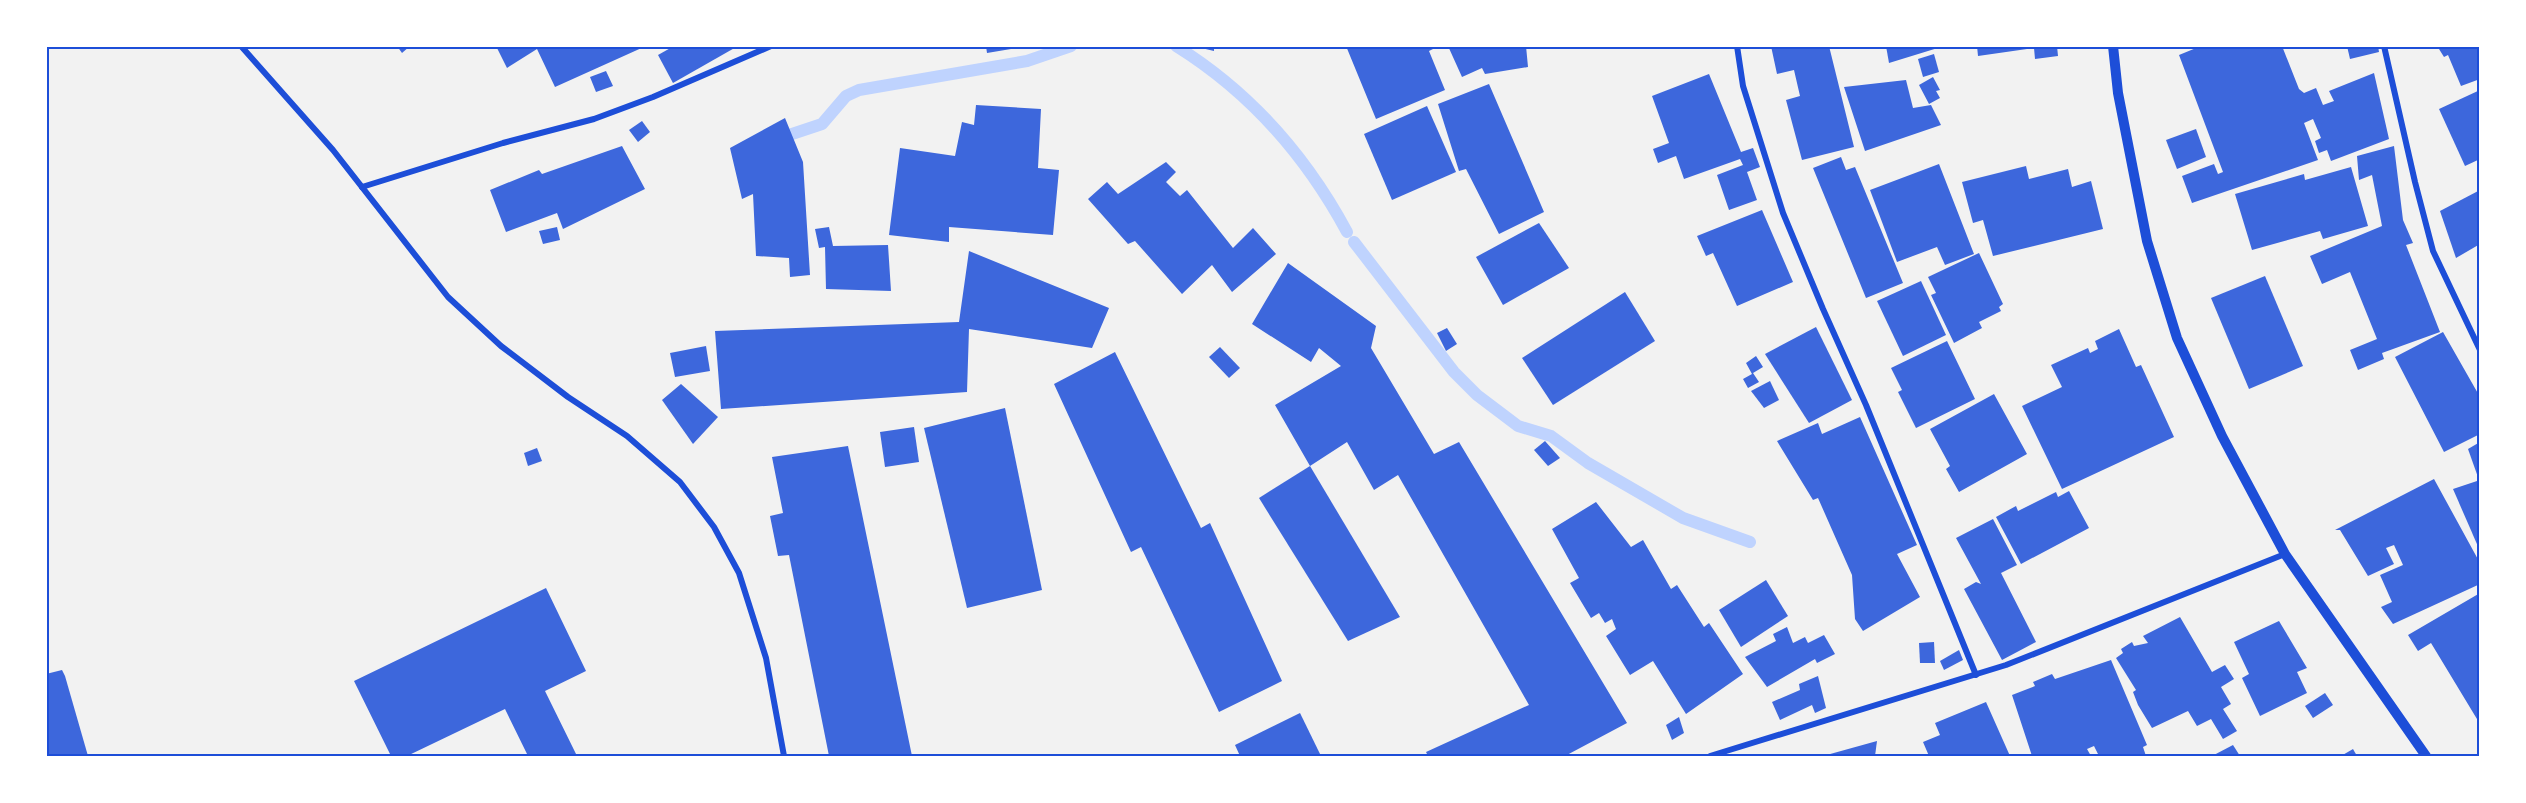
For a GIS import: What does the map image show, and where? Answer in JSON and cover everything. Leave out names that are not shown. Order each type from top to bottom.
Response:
[{"type":"street","points":[[241,46],[333,150],[448,297],[510,352],[568,397],[627,436],[680,482],[714,527],[739,573],[766,658],[784,756]]},
{"type":"street","points":[[362,187],[503,143],[594,119],[653,97],[771,46]]},
{"type":"street","points":[[1737,46],[1743,86],[1783,213],[1880,438],[1976,675]]},
{"type":"street","points":[[2113,46],[2118,93],[2146,241],[2177,338],[2222,436],[2285,554],[2426,756]]},
{"type":"street","points":[[2384,46],[2415,183],[2433,250],[2480,350]]},
{"type":"street","points":[[1710,756],[2006,665],[2285,554]]},
{"type":"building","points":[[397,46],[410,46],[402,53]]},
{"type":"building","points":[[496,46],[646,46],[555,87],[537,49],[507,68]]},
{"type":"building","points":[[674,46],[738,46],[673,83],[658,55]]},
{"type":"building","points":[[986,46],[1017,46],[1017,48],[987,53]]},
{"type":"building","points":[[1193,46],[1214,46],[1214,51]]},
{"type":"building","points":[[1346,46],[1439,46],[1429,51],[1445,90],[1376,119]]},
{"type":"building","points":[[1448,46],[1526,46],[1528,67],[1485,74],[1482,68],[1462,77]]},
{"type":"building","points":[[1771,46],[1829,46],[1854,147],[1802,160],[1786,100],[1800,96],[1794,70],[1777,74]]},
{"type":"building","points":[[1886,46],[1941,46],[1941,47],[1889,63]]},
{"type":"building","points":[[1977,46],[2057,46],[2058,56],[2035,59],[2034,48],[1978,56]]},
{"type":"building","points":[[2201,46],[2282,46],[2299,89],[2304,93],[2316,88],[2323,105],[2334,101],[2329,91],[2374,73],[2389,139],[2331,161],[2327,150],[2319,153],[2315,141],[2321,138],[2313,119],[2304,123],[2318,160],[2192,203],[2182,176],[2214,164],[2218,174],[2223,172],[2179,55]]},
{"type":"building","points":[[2347,46],[2378,46],[2379,52],[2350,59]]},
{"type":"building","points":[[2444,46],[2480,46],[2480,79],[2461,86],[2448,55],[2444,57],[2439,49]]},
{"type":"building","points":[[1934,54],[1939,72],[1923,77],[1918,59]]},
{"type":"building","points":[[606,71],[613,86],[596,92],[590,77]]},
{"type":"building","points":[[1709,74],[1741,152],[1753,148],[1760,167],[1747,172],[1757,200],[1729,210],[1717,175],[1743,165],[1740,159],[1684,179],[1676,156],[1658,163],[1653,149],[1669,143],[1652,96]]},
{"type":"building","points":[[1933,77],[1940,90],[1936,91],[1940,98],[1929,104],[1919,85]]},
{"type":"building","points":[[1906,80],[1913,108],[1931,105],[1941,125],[1865,151],[1844,87]]},
{"type":"building","points":[[1489,84],[1544,212],[1499,234],[1466,169],[1459,171],[1438,104]]},
{"type":"building","points":[[2480,90],[2480,159],[2465,166],[2439,109]]},
{"type":"building","points":[[976,105],[1041,109],[1038,168],[1059,170],[1053,235],[949,227],[949,242],[889,235],[900,148],[955,156],[962,122],[974,125]]},
{"type":"building","points":[[1427,106],[1456,172],[1392,200],[1364,134]]},
{"type":"building","points":[[785,118],[803,162],[810,275],[790,277],[789,258],[756,256],[753,194],[742,199],[730,148]]},
{"type":"building","points":[[642,121],[650,132],[638,142],[629,130]]},
{"type":"building","points":[[2196,129],[2206,157],[2177,169],[2166,140]]},
{"type":"building","points":[[622,146],[645,189],[563,229],[557,213],[506,232],[490,190],[539,170],[542,174]]},
{"type":"building","points":[[2394,146],[2403,220],[2413,243],[2406,245],[2440,332],[2382,353],[2384,359],[2358,370],[2350,350],[2377,339],[2350,272],[2322,284],[2310,256],[2382,226],[2372,175],[2359,180],[2357,156]]},
{"type":"building","points":[[1841,157],[1846,170],[1855,167],[1903,283],[1866,298],[1813,168]]},
{"type":"building","points":[[1166,162],[1176,172],[1166,182],[1180,196],[1187,190],[1233,248],[1253,228],[1276,254],[1232,292],[1212,265],[1182,294],[1135,241],[1128,244],[1088,199],[1107,182],[1118,194]]},
{"type":"building","points":[[1939,164],[1974,254],[1945,265],[1937,247],[1897,262],[1870,190]]},
{"type":"building","points":[[2026,166],[2029,179],[2068,169],[2072,187],[2091,181],[2103,229],[1993,256],[1983,220],[1973,223],[1962,182]]},
{"type":"building","points":[[2351,167],[2368,226],[2323,239],[2320,231],[2252,250],[2235,194],[2304,174],[2305,180]]},
{"type":"building","points":[[2480,190],[2480,244],[2456,258],[2440,211]]},
{"type":"building","points":[[1762,210],[1793,282],[1737,306],[1713,253],[1706,256],[1697,236]]},
{"type":"building","points":[[1539,223],[1569,268],[1503,305],[1476,257]]},
{"type":"building","points":[[557,227],[560,240],[543,244],[539,231]]},
{"type":"building","points":[[829,227],[833,246],[888,245],[891,291],[826,289],[825,247],[819,248],[815,229]]},
{"type":"building","points":[[969,251],[1109,308],[1092,348],[969,329],[967,392],[721,409],[715,331],[959,322]]},
{"type":"building","points":[[1979,253],[2003,304],[1999,307],[2001,311],[1979,322],[1982,328],[1954,343],[1931,295],[1936,293],[1928,277]]},
{"type":"building","points":[[1288,263],[1376,326],[1371,348],[1434,454],[1459,442],[1627,723],[1565,756],[1428,756],[1426,752],[1529,705],[1398,475],[1374,490],[1347,442],[1310,466],[1275,405],[1341,366],[1319,348],[1311,362],[1252,324]]},
{"type":"building","points":[[2265,276],[2303,366],[2249,389],[2211,298]]},
{"type":"building","points":[[1921,281],[1946,335],[1903,356],[1877,301]]},
{"type":"building","points":[[1625,292],[1655,341],[1553,405],[1522,358]]},
{"type":"building","points":[[1816,327],[1852,400],[1809,423],[1765,354]]},
{"type":"building","points":[[1447,328],[1457,344],[1446,351],[1437,333]]},
{"type":"building","points":[[2119,329],[2136,367],[2141,365],[2174,437],[2062,489],[2022,406],[2062,387],[2051,365],[2088,348],[2090,353],[2098,349],[2095,341]]},
{"type":"building","points":[[2443,332],[2480,397],[2480,401],[2477,402],[2480,407],[2480,434],[2444,452],[2395,357]]},
{"type":"building","points":[[1947,341],[1975,399],[1916,428],[1898,392],[1902,390],[1891,368]]},
{"type":"building","points":[[706,346],[710,371],[675,377],[670,353]]},
{"type":"building","points":[[1220,347],[1240,368],[1229,378],[1209,357]]},
{"type":"building","points":[[1115,352],[1201,528],[1210,523],[1282,681],[1219,712],[1141,547],[1131,552],[1054,384]]},
{"type":"building","points":[[1756,356],[1763,367],[1753,373],[1759,382],[1748,388],[1743,379],[1752,374],[1746,363]]},
{"type":"building","points":[[1770,381],[1779,400],[1764,408],[1751,391]]},
{"type":"building","points":[[681,384],[718,417],[693,444],[662,400]]},
{"type":"building","points":[[1994,394],[2027,454],[1959,492],[1946,469],[1950,466],[1930,429]]},
{"type":"building","points":[[1005,408],[1042,590],[967,608],[924,428]]},
{"type":"building","points":[[1860,417],[1917,545],[1897,554],[1920,597],[1863,631],[1855,619],[1852,575],[1818,498],[1813,500],[1777,441],[1818,423],[1822,434]]},
{"type":"building","points":[[914,427],[919,462],[885,467],[880,432]]},
{"type":"building","points":[[1545,441],[1560,458],[1548,466],[1534,450]]},
{"type":"building","points":[[2480,442],[2480,480],[2479,480],[2468,449]]},
{"type":"building","points":[[848,446],[912,756],[829,756],[789,555],[778,556],[770,516],[783,513],[772,457]]},
{"type":"building","points":[[537,448],[542,461],[528,466],[524,453]]},
{"type":"building","points":[[1310,466],[1400,617],[1348,641],[1259,498]]},
{"type":"building","points":[[2434,479],[2480,563],[2480,584],[2393,624],[2381,607],[2392,602],[2380,575],[2403,565],[2394,545],[2386,548],[2394,564],[2368,576],[2340,530],[2335,530]]},
{"type":"building","points":[[2480,480],[2480,551],[2453,489]]},
{"type":"building","points":[[2069,491],[2089,528],[2021,564],[1996,517],[2016,506],[2018,511],[2056,492],[2058,497]]},
{"type":"building","points":[[1596,502],[1631,547],[1643,540],[1671,589],[1677,585],[1704,627],[1709,623],[1743,674],[1686,714],[1653,661],[1630,675],[1606,636],[1616,629],[1612,619],[1605,623],[1599,613],[1591,618],[1570,583],[1579,578],[1552,529]]},
{"type":"building","points":[[1993,519],[2017,565],[2001,573],[2036,642],[2002,660],[1964,589],[1976,582],[1981,584],[1956,538]]},
{"type":"building","points":[[1766,580],[1788,616],[1741,647],[1719,610]]},
{"type":"building","points":[[546,588],[586,671],[545,691],[577,756],[528,756],[505,709],[407,756],[391,756],[354,681]]},
{"type":"building","points":[[2480,593],[2480,724],[2431,643],[2418,651],[2408,635]]},
{"type":"building","points":[[2180,617],[2212,672],[2225,665],[2234,679],[2221,687],[2231,704],[2223,709],[2237,731],[2223,739],[2211,719],[2197,726],[2188,711],[2152,728],[2138,705],[2133,692],[2136,690],[2116,658],[2123,653],[2121,649],[2132,642],[2134,646],[2148,643],[2143,636]]},
{"type":"building","points":[[2279,621],[2307,668],[2297,672],[2307,693],[2260,716],[2242,678],[2249,674],[2234,642]]},
{"type":"building","points":[[1787,627],[1793,643],[1805,637],[1808,643],[1824,635],[1835,654],[1817,663],[1815,659],[1767,687],[1745,657],[1776,641],[1773,634]]},
{"type":"building","points":[[1934,642],[1935,663],[1920,663],[1919,643]]},
{"type":"building","points":[[1959,650],[1963,660],[1944,670],[1940,661]]},
{"type":"building","points":[[2111,660],[2147,745],[2143,747],[2146,756],[2099,756],[2094,746],[2087,749],[2091,756],[2032,756],[2012,695],[2035,686],[2033,682],[2052,674],[2055,679]]},
{"type":"building","points":[[62,670],[88,756],[46,756],[46,674]]},
{"type":"building","points":[[1818,676],[1826,708],[1815,713],[1812,705],[1780,720],[1772,702],[1800,690],[1799,684]]},
{"type":"building","points":[[2325,693],[2333,705],[2313,718],[2305,706]]},
{"type":"building","points":[[1986,702],[2010,756],[1929,756],[1923,742],[1940,735],[1935,723]]},
{"type":"building","points":[[1300,713],[1321,756],[1240,756],[1235,745]]},
{"type":"building","points":[[1679,717],[1684,733],[1672,740],[1666,725]]},
{"type":"building","points":[[1877,741],[1875,756],[1823,756]]},
{"type":"building","points":[[2233,745],[2240,756],[2212,756]]},
{"type":"building","points":[[2353,749],[2357,756],[2341,756]]},
{"type":"waterway","points":[[792,134],[822,124],[846,96],[859,90],[1027,61],[1071,46]]},
{"type":"waterway","points":[[1176,46],[1228,84],[1274,128],[1313,177],[1347,232]]},
{"type":"waterway","points":[[1354,242],[1454,372],[1477,395],[1518,426],[1551,436],[1588,463],[1683,518],[1750,542]]}]
